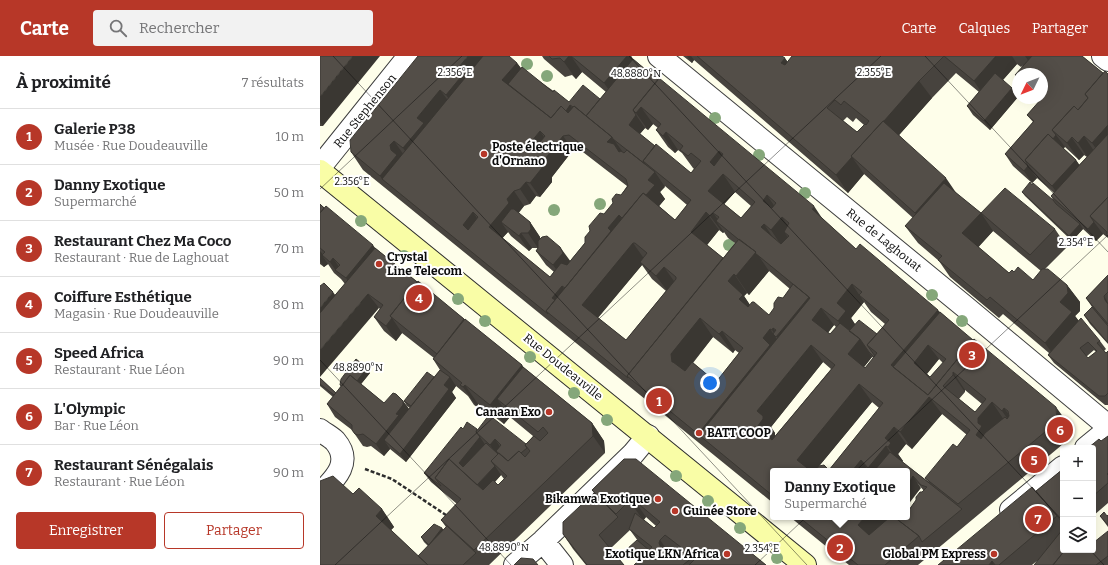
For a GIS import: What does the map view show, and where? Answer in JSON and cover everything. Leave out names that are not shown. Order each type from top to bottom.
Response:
[{"type":"street","name":"Rue Stephenson","points":[[320,167],[409,56]]},
{"type":"street","name":"Rue de Laghouat","points":[[658,56],[964,306],[1108,426]]},
{"type":"street","points":[[1103,56],[1108,60]]},
{"type":"street","name":"Rue Doudeauville","points":[[320,171],[805,565]]},
{"type":"street","points":[[320,430],[335,442],[342,452],[343,460],[340,470],[334,480],[320,494]]},
{"type":"street","points":[[1090,445],[1108,430]]},
{"type":"street","points":[[515,565],[543,541],[633,454],[648,436]]},
{"type":"street","points":[[997,521],[1060,469]]},
{"type":"street","points":[[543,541],[562,565]]},
{"type":"path","points":[[343,460],[392,479],[451,518]]},
{"type":"building","points":[[320,56],[353,56],[320,97]]},
{"type":"building","points":[[418,56],[468,56],[459,67],[465,72],[446,95],[440,90],[417,118],[424,123],[403,148],[394,141],[390,145],[391,150],[397,155],[380,176],[351,152],[350,140]]},
{"type":"building","points":[[483,56],[509,56],[517,63],[502,80],[551,118],[561,106],[568,113],[574,106],[612,137],[607,142],[614,144],[619,152],[621,151],[624,153],[627,150],[655,172],[648,180],[655,185],[646,195],[643,193],[622,218],[619,215],[608,228],[611,231],[565,288],[562,286],[552,298],[555,300],[546,311],[548,314],[382,179]],"holes":[[[540,131],[545,136],[532,152],[526,150]],[[569,135],[626,179],[628,186],[621,195],[616,194],[612,199],[613,203],[604,214],[600,213],[589,226],[590,231],[585,237],[585,243],[567,265],[561,263],[550,277],[489,227],[509,203],[507,199],[514,191],[520,189],[526,182],[530,183],[542,168],[542,163],[563,136]],[[473,212],[478,217],[468,230],[463,225]]]},
{"type":"building","points":[[549,56],[569,56],[564,62],[560,58],[552,59]]},
{"type":"building","points":[[571,56],[627,56],[604,83]]},
{"type":"building","points":[[697,56],[782,56],[785,58],[781,63],[785,65],[792,56],[944,56],[919,81],[851,156],[852,157],[836,175]],"holes":[[[835,100],[841,105],[844,101],[869,121],[857,132],[827,108]]]},
{"type":"building","points":[[944,56],[996,56],[974,81]]},
{"type":"building","points":[[1032,56],[1082,56],[1103,73],[1085,94],[1088,98],[1078,110],[1074,106],[1052,130],[1056,135],[1053,139],[1048,134],[1025,160],[1028,166],[1024,171],[1005,154],[1034,121],[1027,115],[1037,104],[1048,104],[1048,68],[1021,68]]},
{"type":"building","points":[[633,59],[658,80],[633,110],[636,115],[629,125],[655,146],[643,161],[645,164],[586,116]]},
{"type":"building","points":[[522,67],[553,92],[554,90],[569,102],[583,85],[600,99],[586,116],[574,106],[573,107],[570,105],[566,111],[561,106],[551,118],[508,84]]},
{"type":"building","points":[[1105,71],[1108,74],[1108,125],[1092,143],[1084,136],[1078,143],[1072,137],[1067,143],[1052,130],[1074,106],[1078,110],[1088,98],[1085,94]]},
{"type":"building","points":[[995,73],[1012,88],[984,121],[967,106]]},
{"type":"building","points":[[659,78],[814,206],[812,209],[856,249],[860,244],[938,310],[891,365],[928,395],[974,339],[1056,407],[1057,422],[958,504],[925,478],[953,444],[957,447],[970,430],[929,397],[900,432],[894,427],[885,438],[891,443],[888,447],[886,446],[868,468],[861,460],[854,468],[831,468],[883,403],[859,384],[797,460],[807,468],[770,468],[770,494],[699,435],[810,298],[755,253],[756,252],[716,221],[719,217],[713,213],[710,216],[706,212],[691,232],[723,258],[627,376],[628,378],[546,311],[643,193],[675,220],[691,200],[643,161],[656,144],[691,173],[701,161],[691,153],[688,156],[680,150],[683,146],[666,132],[663,136],[656,130],[661,124],[641,107],[636,113],[633,110]],"holes":[[[719,151],[723,154],[714,166],[710,162]],[[723,174],[755,202],[741,218],[708,191]],[[767,195],[776,203],[772,208],[763,201]],[[782,217],[789,223],[784,232],[789,236],[781,244],[761,227],[764,224],[771,230]],[[633,243],[647,253],[640,262],[656,276],[664,267],[676,277],[676,279],[626,340],[582,305]],[[852,284],[862,292],[859,295],[889,320],[867,345],[877,353],[865,368],[848,354],[860,339],[840,323],[830,334],[812,320],[821,308],[838,321],[846,311],[837,303]],[[811,345],[835,365],[772,440],[757,427],[763,419],[763,416],[757,411]],[[953,372],[986,399],[975,412],[943,386],[953,375]],[[992,402],[1002,411],[1004,408],[1008,411],[1009,416],[1007,419],[1005,417],[985,433],[981,439],[976,435],[982,426],[978,423],[978,418]]]},
{"type":"building","points":[[883,121],[946,178],[915,213],[851,156]]},
{"type":"building","points":[[1048,134],[1076,160],[1052,186],[1025,160]]},
{"type":"building","points":[[1108,134],[1108,197],[1090,216],[1094,222],[1088,229],[1051,196]]},
{"type":"building","points":[[1030,182],[1080,224],[1069,236],[1022,192]]},
{"type":"building","points":[[944,183],[981,213],[962,233],[1009,273],[1012,270],[1014,272],[1018,267],[1033,280],[1042,269],[1048,269],[1067,285],[1068,293],[1060,302],[1072,312],[1045,343],[990,297],[987,300],[938,260],[942,256],[905,226]]},
{"type":"building","points":[[1005,188],[1055,229],[1030,255],[981,213]]},
{"type":"building","points":[[1108,197],[1108,237],[1106,235],[1107,232],[1090,216]]},
{"type":"building","points":[[320,204],[324,208],[320,213]]},
{"type":"building","points":[[326,206],[373,245],[346,278],[335,270],[340,265],[333,258],[330,262],[322,255],[325,252],[320,248],[320,213]]},
{"type":"building","points":[[511,209],[514,209],[530,222],[531,229],[528,233],[521,233],[519,236],[501,222]]},
{"type":"building","points":[[547,236],[560,247],[563,253],[553,265],[536,251],[538,248],[538,241],[542,237]]},
{"type":"building","points":[[739,239],[756,252],[736,276],[734,274],[728,281],[743,295],[739,299],[748,307],[752,302],[754,302],[769,315],[774,308],[774,303],[778,297],[783,298],[793,284],[809,297],[776,337],[773,334],[776,330],[773,328],[772,330],[770,329],[763,338],[770,345],[698,434],[627,376]],"holes":[[[700,318],[719,334],[722,331],[743,348],[716,382],[692,362],[685,371],[672,362],[671,354]]]},
{"type":"building","points":[[375,248],[417,282],[390,316],[392,318],[386,326],[374,317],[383,305],[368,294],[320,350],[320,313]]},
{"type":"building","points":[[1108,275],[1108,292],[1104,296],[1108,304],[1108,324],[1086,298]]},
{"type":"building","points":[[418,281],[464,319],[437,354],[390,316]]},
{"type":"building","points":[[324,283],[333,292],[320,308],[320,286]]},
{"type":"building","points":[[1092,307],[1108,326],[1108,343],[1084,315]]},
{"type":"building","points":[[940,312],[973,340],[928,395],[893,367]],"holes":[[[928,345],[946,359],[930,377],[914,363]]]},
{"type":"building","points":[[1081,318],[1100,341],[1097,343],[1106,353],[1108,351],[1108,393],[1105,396],[1099,396],[1048,355]],"holes":[[[1088,342],[1097,351],[1088,358],[1080,348]]]},
{"type":"building","points":[[465,319],[522,365],[490,405],[465,385],[463,387],[460,385],[462,383],[433,359]]},
{"type":"building","points":[[859,320],[877,334],[867,345],[875,356],[874,357],[860,339],[849,331]]},
{"type":"building","points":[[356,359],[367,368],[357,381],[350,375],[342,386],[340,385],[341,379]]},
{"type":"building","points":[[523,367],[592,423],[593,436],[474,550],[441,520],[461,499],[435,478],[449,459],[483,490],[493,480],[498,485],[507,476],[491,461],[499,453],[508,461],[519,451],[525,457],[530,451],[525,445],[534,436],[540,441],[548,433],[543,427],[538,432],[497,399]]},
{"type":"building","points":[[440,370],[450,377],[444,385],[449,389],[400,454],[384,440]]},
{"type":"building","points":[[427,372],[434,377],[411,406],[404,401]]},
{"type":"building","points":[[350,375],[384,403],[393,393],[403,401],[403,405],[396,414],[399,415],[376,444],[363,434],[355,434],[352,430],[352,425],[327,404]]},
{"type":"building","points":[[320,378],[336,393],[334,395],[320,384]]},
{"type":"building","points":[[489,415],[526,444],[525,445],[527,448],[521,453],[519,451],[508,461],[496,451],[501,445],[495,439],[490,445],[476,432]]},
{"type":"building","points":[[467,422],[477,429],[476,432],[480,437],[459,463],[463,467],[486,443],[498,454],[491,461],[495,466],[477,485],[449,459],[435,478],[441,486],[424,473],[461,427],[463,429]]},
{"type":"building","points":[[1108,436],[1108,483],[1096,493],[1096,445],[1092,445],[1099,439],[1101,441]]},
{"type":"building","points":[[890,452],[962,509],[922,542],[919,536],[898,520],[910,520],[910,509],[916,500],[916,497],[927,487],[921,485],[913,476],[910,480],[910,468],[877,468]]},
{"type":"building","points":[[624,459],[636,459],[766,565],[689,565],[695,559],[693,557],[683,565],[634,565],[652,547],[629,529],[635,513],[654,528],[660,522],[634,500],[631,503],[629,501],[616,514],[592,490]],"holes":[[[665,535],[682,548],[680,551],[687,557],[673,558],[669,557],[662,551],[659,543]]]},
{"type":"building","points":[[824,465],[827,468],[818,468],[819,466]]},
{"type":"building","points":[[1060,471],[1060,519],[1036,491]]},
{"type":"building","points":[[333,476],[353,494],[359,488],[382,509],[376,516],[428,565],[320,565],[320,481]]},
{"type":"building","points":[[1032,487],[1057,516],[999,565],[995,565],[992,561],[989,565],[938,565]]},
{"type":"building","points":[[594,493],[618,517],[599,535],[624,565],[587,565],[563,534],[563,522]]},
{"type":"building","points":[[1104,512],[1107,516],[1108,515],[1108,525],[1100,516]]},
{"type":"building","points":[[803,520],[862,520],[858,525],[869,535],[886,520],[898,520],[919,536],[885,565],[858,565]]},
{"type":"building","points":[[434,524],[442,528],[429,545],[421,537]]},
{"type":"building","points":[[447,526],[476,553],[463,565],[428,565],[418,556]]},
{"type":"building","points":[[1108,531],[1108,556],[1096,565],[1053,565],[1063,553],[1096,553],[1096,541]]},
{"type":"building","points":[[1060,533],[1060,553],[1063,553],[1053,565],[1034,565]]},
{"type":"building","points":[[637,540],[649,550],[640,559],[627,549]]},
{"type":"building","points":[[521,558],[533,559],[538,565],[514,565]]},
{"type":"place","name":"Poste électrique d'Ornano","points":[[484,154]]},
{"type":"place","name":"Crystal Line Telecom","points":[[379,264]]},
{"type":"place","name":"Coiffure Esthétique","points":[[419,298]]},
{"type":"place","name":"Restaurant Chez Ma Coco","points":[[972,355]]},
{"type":"place","name":"Galerie P38","points":[[659,401]]},
{"type":"place","name":"Canaan Exo","points":[[549,412]]},
{"type":"place","name":"L'Olympic","points":[[1060,430]]},
{"type":"place","name":"BATT COOP","points":[[699,433]]},
{"type":"place","name":"Speed Africa","points":[[1034,460]]},
{"type":"place","name":"Bikamwa Exotique","points":[[658,499]]},
{"type":"place","name":"Guinée Store","points":[[675,511]]},
{"type":"place","name":"Restaurant Sénégalais","points":[[1038,519]]},
{"type":"place","name":"Danny Exotique","points":[[840,548]]},
{"type":"place","name":"Exotique LKN Africa","points":[[727,554]]},
{"type":"place","name":"Global PM Express","points":[[994,554]]}]
